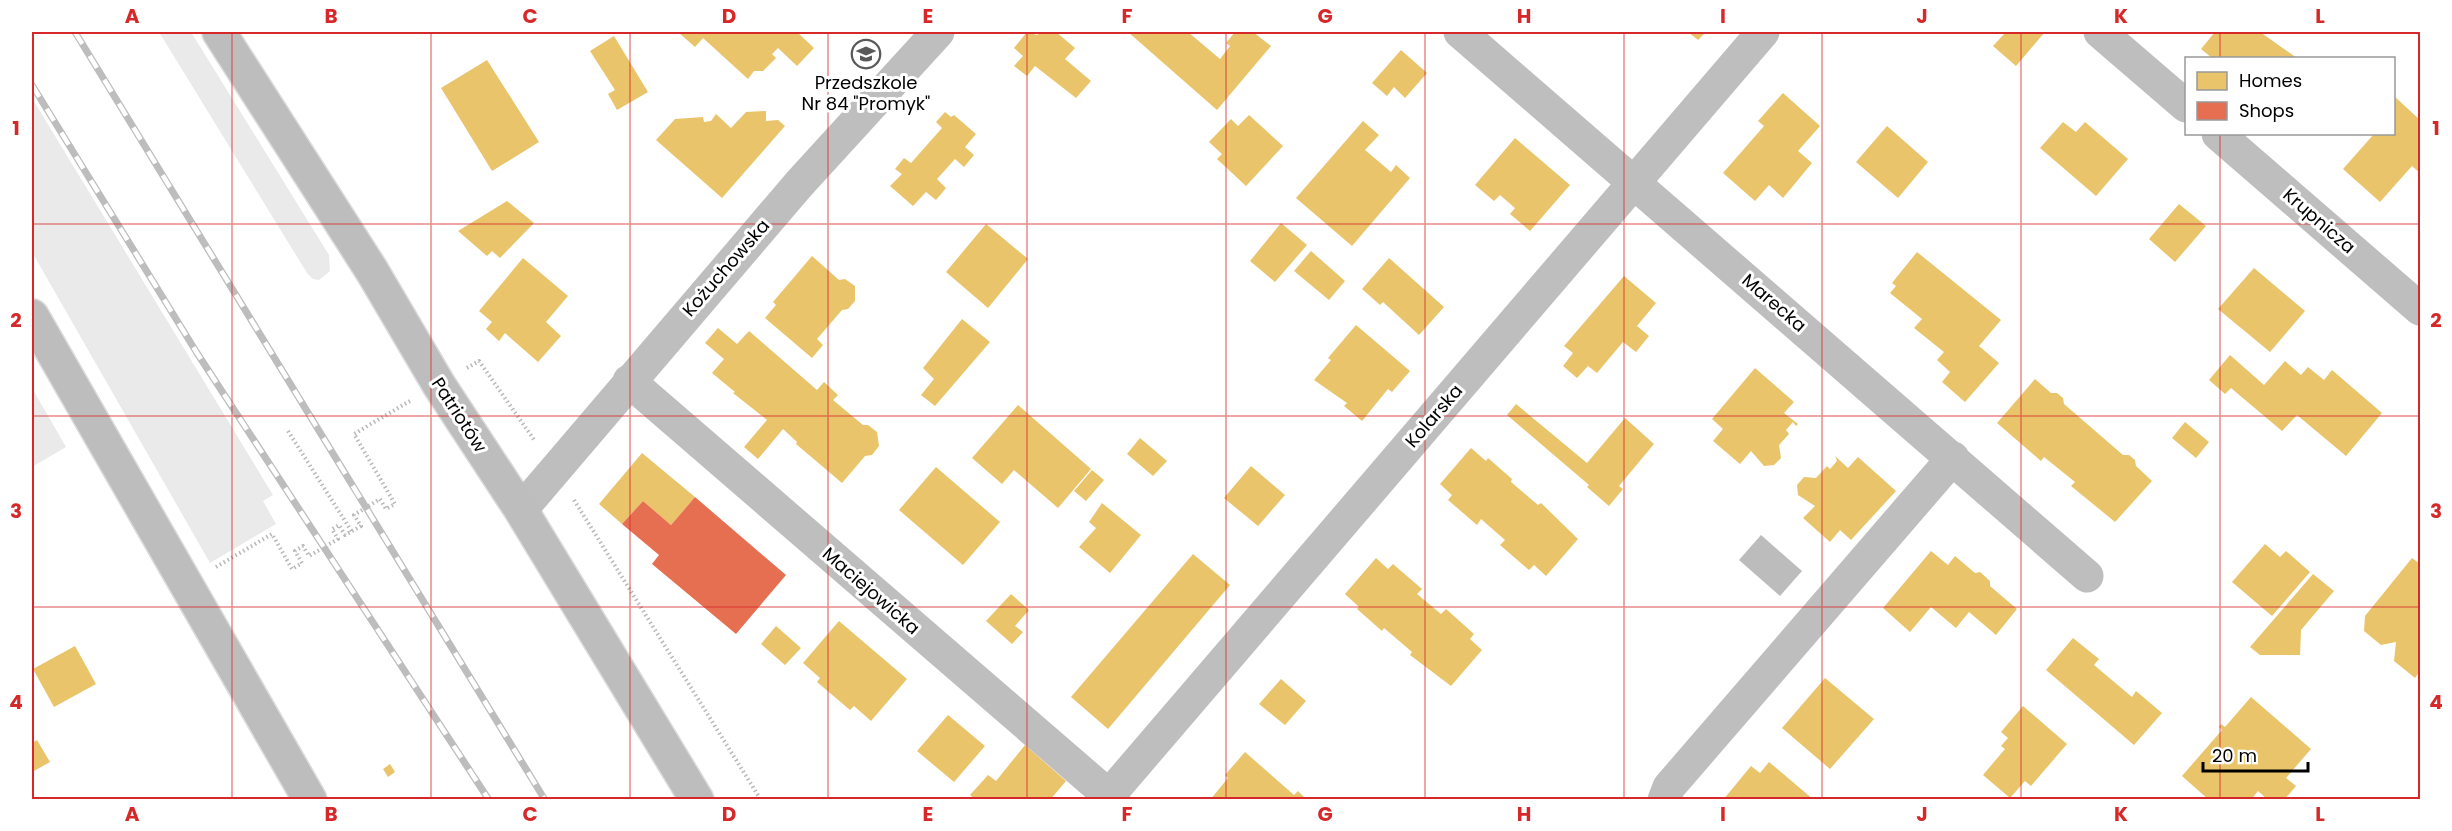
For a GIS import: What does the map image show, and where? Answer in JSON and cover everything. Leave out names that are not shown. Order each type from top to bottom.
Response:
[{"type":"main road","name":"Patriotów","points":[[219,32],[372,271],[439,385],[521,510],[697,800]]},
{"type":"main road","points":[[32,316],[310,800]]},
{"type":"street","name":"Kożuchowska","points":[[521,510],[799,184],[938,32]]},
{"type":"street","name":"Marecka","points":[[1460,32],[1635,181],[2087,576]]},
{"type":"street","name":"Kolarska","points":[[1109,798],[1763,32]]},
{"type":"street","points":[[2100,32],[2185,104]]},
{"type":"street","name":"Krupnicza","points":[[2219,135],[2419,304]]},
{"type":"street","name":"Maciejowicka","points":[[629,381],[1109,798]]},
{"type":"street","points":[[1664,800],[1669,787],[1953,458]]},
{"type":"path","points":[[464,370],[479,361],[555,469],[761,800]]},
{"type":"path","points":[[207,572],[272,534],[292,569],[302,563],[295,551],[303,546],[309,556],[324,548],[338,539],[332,529],[339,525],[345,535],[352,532],[361,526],[354,515],[380,499],[386,509],[395,504],[354,434],[418,396]]},
{"type":"path","points":[[288,430],[352,532]]},
{"type":"shaded area","points":[[159,32],[191,32],[329,255],[330,271],[319,280],[313,279],[307,273]]},
{"type":"shaded area","points":[[32,98],[273,495],[263,501],[276,524],[210,563],[32,252]]},
{"type":"shaded area","points":[[32,388],[66,447],[32,467]]},
{"type":"shaded area","points":[[1761,535],[1802,571],[1780,596],[1739,560]]},
{"type":"building: Homes","points":[[678,32],[797,32],[814,48],[797,66],[778,48],[772,54],[776,58],[763,71],[754,71],[748,79],[703,38],[695,47]]},
{"type":"building: Homes","points":[[1027,32],[1037,35],[1041,32],[1056,32],[1075,48],[1065,59],[1091,81],[1076,98],[1035,66],[1027,76],[1014,66],[1023,56],[1014,48]]},
{"type":"building: Homes","points":[[1128,32],[1188,32],[1220,59],[1230,46],[1226,43],[1235,32],[1253,32],[1271,46],[1217,110]]},
{"type":"building: Homes","points":[[1688,32],[1706,32],[1698,40]]},
{"type":"building: Homes","points":[[2006,32],[2044,33],[2016,66],[1993,46]]},
{"type":"building: Homes","points":[[2215,32],[2260,32],[2296,57],[2211,57],[2201,49]]},
{"type":"building: Homes","points":[[614,36],[648,92],[617,110],[608,94],[615,90],[590,51]]},
{"type":"building: Homes","points":[[1401,50],[1427,73],[1405,98],[1394,87],[1387,96],[1372,83]]},
{"type":"building: Homes","points":[[487,60],[539,142],[492,171],[441,88]]},
{"type":"building: Homes","points":[[1783,93],[1820,126],[1798,151],[1812,163],[1783,198],[1769,185],[1755,201],[1723,173],[1764,126],[1758,121]]},
{"type":"building: Homes","points":[[2395,97],[2420,120],[2420,173],[2412,166],[2380,202],[2343,169],[2373,135],[2395,135]]},
{"type":"building: Homes","points":[[766,111],[766,121],[778,120],[785,126],[722,198],[656,140],[675,119],[703,117],[704,122],[711,121],[716,114],[731,128],[746,112]]},
{"type":"building: Homes","points":[[945,112],[951,117],[954,115],[976,134],[965,147],[974,155],[964,167],[955,159],[937,179],[946,188],[936,200],[926,192],[913,206],[890,186],[902,174],[895,169],[904,158],[911,163],[942,128],[936,122]]},
{"type":"building: Homes","points":[[1249,115],[1283,146],[1246,186],[1217,159],[1222,154],[1209,142],[1231,119],[1238,126]]},
{"type":"building: Homes","points":[[1363,121],[1379,135],[1365,150],[1391,172],[1396,165],[1410,178],[1352,246],[1296,198]]},
{"type":"building: Homes","points":[[2063,122],[2076,132],[2085,122],[2128,159],[2096,196],[2040,148]]},
{"type":"building: Homes","points":[[1887,126],[1928,162],[1898,198],[1856,162]]},
{"type":"building: Homes","points":[[1515,138],[1570,185],[1530,231],[1510,214],[1515,208],[1500,195],[1494,201],[1475,185]]},
{"type":"building: Homes","points":[[507,201],[534,223],[500,258],[492,251],[487,256],[458,231]]},
{"type":"building: Homes","points":[[2179,204],[2206,226],[2175,262],[2149,239]]},
{"type":"building: Homes","points":[[1281,223],[1307,245],[1275,282],[1250,261]]},
{"type":"building: Homes","points":[[986,224],[1028,259],[988,308],[946,272]]},
{"type":"building: Homes","points":[[1311,251],[1345,281],[1329,300],[1294,271]]},
{"type":"building: Homes","points":[[1917,252],[2001,320],[1979,346],[1999,363],[1965,402],[1942,382],[1950,372],[1937,360],[1944,352],[1914,328],[1922,319],[1890,293],[1896,286],[1892,283]]},
{"type":"building: Homes","points":[[812,256],[839,280],[845,279],[855,286],[855,301],[848,309],[842,310],[817,339],[823,345],[812,358],[765,318],[776,305],[773,302]]},
{"type":"building: Homes","points":[[523,258],[568,296],[546,322],[561,336],[538,362],[505,333],[499,341],[486,329],[492,322],[479,311]]},
{"type":"building: Homes","points":[[1389,258],[1444,307],[1419,335],[1383,302],[1380,305],[1362,289]]},
{"type":"building: Homes","points":[[2254,268],[2305,311],[2270,352],[2218,309]]},
{"type":"building: Homes","points":[[1624,276],[1656,303],[1637,326],[1649,336],[1636,352],[1623,342],[1597,373],[1588,366],[1577,378],[1563,366],[1573,353],[1564,346]]},
{"type":"building: Homes","points":[[962,319],[990,342],[935,406],[921,395],[934,379],[923,368]]},
{"type":"building: Homes","points":[[1356,325],[1410,371],[1392,392],[1388,389],[1362,421],[1344,406],[1347,403],[1314,380],[1331,360],[1328,358]]},
{"type":"building: Homes","points":[[718,328],[737,344],[749,331],[817,390],[824,382],[838,395],[833,400],[863,425],[868,425],[877,432],[879,446],[872,455],[865,456],[842,483],[796,444],[797,442],[783,429],[758,459],[744,447],[767,420],[712,373],[724,359],[705,343]]},
{"type":"building: Homes","points":[[2230,355],[2264,385],[2285,361],[2301,375],[2308,367],[2324,380],[2332,370],[2382,413],[2346,456],[2297,415],[2282,431],[2231,388],[2225,394],[2209,380]]},
{"type":"building: Homes","points":[[1755,368],[1794,402],[1784,413],[1798,424],[1796,426],[1793,422],[1786,430],[1789,434],[1779,445],[1781,458],[1774,465],[1764,466],[1751,451],[1740,464],[1713,441],[1723,429],[1712,419]]},
{"type":"building: Homes","points":[[2035,379],[2051,393],[2057,393],[2063,398],[2064,404],[2123,455],[2129,455],[2135,460],[2136,466],[2152,481],[2115,522],[2071,486],[2075,482],[2044,457],[2041,461],[1997,423]]},
{"type":"building: Homes","points":[[1516,404],[1587,463],[1625,418],[1654,444],[1619,486],[1623,489],[1609,506],[1587,487],[1589,485],[1507,415]]},
{"type":"building: Homes","points":[[1018,405],[1091,469],[1058,508],[1014,470],[1002,484],[972,458]]},
{"type":"building: Homes","points":[[2185,422],[2209,442],[2196,458],[2172,438]]},
{"type":"building: Homes","points":[[1140,438],[1167,461],[1153,476],[1127,454]]},
{"type":"building: Homes","points":[[1471,448],[1486,461],[1488,458],[1538,505],[1541,503],[1578,539],[1546,576],[1534,565],[1529,570],[1500,545],[1505,540],[1481,519],[1477,525],[1448,500],[1452,495],[1440,484]]},
{"type":"building: Homes","points":[[642,453],[695,497],[671,525],[643,501],[622,524],[599,504]]},
{"type":"building: Homes","points":[[1835,456],[1848,468],[1858,457],[1896,491],[1851,540],[1840,530],[1830,542],[1803,518],[1815,506],[1798,495],[1797,485],[1804,477],[1816,478],[1827,466],[1830,469],[1837,461]]},
{"type":"building: Homes","points":[[1251,466],[1285,495],[1258,526],[1224,498]]},
{"type":"building: Homes","points":[[936,467],[1000,522],[963,565],[899,510]]},
{"type":"building: Homes","points":[[1092,470],[1104,480],[1086,501],[1074,491]]},
{"type":"building: Homes","points":[[1102,503],[1141,535],[1110,573],[1079,547],[1096,528],[1089,522]]},
{"type":"building: Homes","points":[[2265,544],[2280,557],[2286,551],[2310,572],[2272,616],[2232,582]]},
{"type":"building: Homes","points":[[1931,551],[1948,565],[1955,556],[1975,573],[1980,572],[1990,581],[1990,586],[2017,609],[1996,635],[1969,612],[1956,628],[1931,607],[1910,632],[1883,608]]},
{"type":"building: Homes","points":[[1193,554],[1230,585],[1108,729],[1071,697]]},
{"type":"building: Homes","points":[[1376,558],[1388,569],[1393,564],[1422,589],[1417,594],[1441,614],[1446,609],[1474,634],[1470,639],[1482,650],[1451,686],[1410,655],[1412,652],[1384,628],[1382,631],[1357,609],[1359,607],[1345,594]]},
{"type":"building: Homes","points":[[2412,558],[2420,564],[2420,671],[2415,678],[2394,661],[2396,642],[2381,645],[2364,631],[2365,616]]},
{"type":"building: Homes","points":[[2313,574],[2334,591],[2301,630],[2300,655],[2260,655],[2250,647]]},
{"type":"building: Homes","points":[[1011,594],[1029,610],[1015,626],[1023,632],[1012,644],[986,621]]},
{"type":"building: Homes","points":[[839,621],[907,679],[871,721],[854,706],[850,710],[817,682],[820,678],[803,663]]},
{"type":"building: Homes","points":[[776,626],[801,648],[785,665],[761,644]]},
{"type":"building: Homes","points":[[2073,638],[2099,659],[2094,665],[2132,697],[2136,691],[2162,713],[2134,745],[2046,670]]},
{"type":"building: Homes","points":[[75,646],[96,684],[54,707],[33,669]]},
{"type":"building: Homes","points":[[1825,678],[1874,719],[1830,769],[1782,728]]},
{"type":"building: Homes","points":[[1281,679],[1306,701],[1285,725],[1259,704]]},
{"type":"building: Homes","points":[[2251,697],[2311,749],[2286,778],[2296,786],[2284,800],[2268,800],[2258,791],[2251,800],[2209,800],[2182,776],[2222,730],[2219,727],[2221,724],[2225,727]]},
{"type":"building: Homes","points":[[2023,706],[2067,744],[2031,786],[2025,781],[2010,798],[1983,775],[2005,749],[2001,746],[2008,738],[2001,732]]},
{"type":"building: Homes","points":[[948,715],[985,746],[954,782],[917,751]]},
{"type":"building: Homes","points":[[37,740],[50,762],[32,772],[32,743]]},
{"type":"building: Homes","points":[[1025,745],[1066,781],[1050,800],[976,800],[970,795],[988,775],[996,781]]},
{"type":"building: Homes","points":[[1245,752],[1294,795],[1298,791],[1307,800],[1210,800],[1228,778],[1225,775]]},
{"type":"building: Homes","points":[[1769,762],[1814,800],[1723,800],[1751,766],[1760,773]]},
{"type":"building: Homes","points":[[390,764],[395,772],[388,777],[383,769]]},
{"type":"building: Shops","points":[[695,497],[786,575],[736,634],[652,564],[659,555],[622,524],[643,501],[671,525]]},
{"type":"railway","points":[[75,32],[545,800]]},
{"type":"railway","points":[[32,85],[197,353],[489,800]]},
{"type":"place","name":"Przedszkole Nr 84 \"Promyk\"","points":[[866,54]]}]
